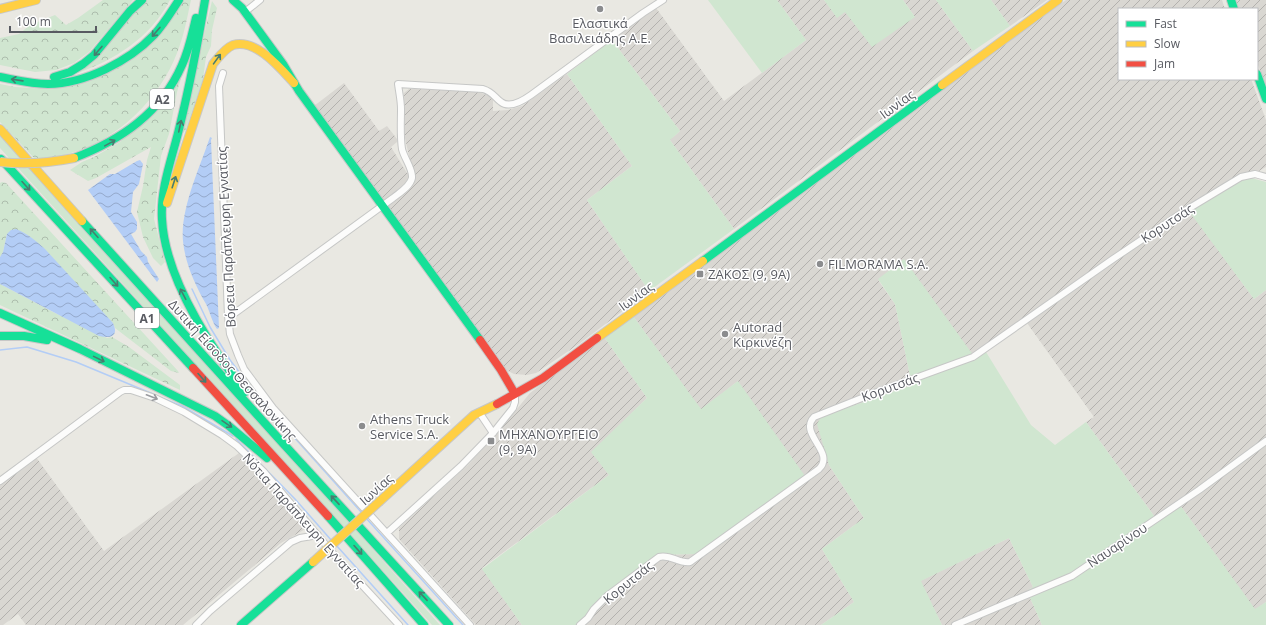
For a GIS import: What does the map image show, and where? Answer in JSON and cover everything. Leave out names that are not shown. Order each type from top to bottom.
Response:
[{"type":"main road","points":[[0,9],[36,0]]},
{"type":"main road","points":[[34,82],[61,76],[71,72],[93,57],[126,16],[142,0]]},
{"type":"main road","points":[[0,77],[49,84],[66,82],[90,76],[137,50],[150,39],[164,24],[179,0]]},
{"type":"main road","name":"Α2","points":[[0,162],[30,165],[48,164],[74,158],[101,148],[116,140],[141,121],[161,99],[175,78],[182,63],[201,0]]},
{"type":"main road","points":[[205,0],[190,80],[162,201],[162,219],[167,253],[181,289],[202,328],[225,364],[279,439]]},
{"type":"main road","points":[[233,0],[244,10],[283,64],[294,83],[381,206],[501,370],[515,394]]},
{"type":"main road","name":"Ιωνίας","points":[[241,625],[479,412],[500,403],[544,378],[1058,0]]},
{"type":"main road","points":[[162,219],[213,64],[217,58],[228,48],[233,46],[239,44],[252,46],[270,58],[294,83]]},
{"type":"main road","points":[[1258,77],[1266,99]]},
{"type":"main road","name":"Δυτική Είσοδος Θεσσαλονίκης","points":[[0,129],[279,439],[449,625]]},
{"type":"main road","name":"Α1","points":[[0,157],[295,479],[424,625]]},
{"type":"main road","points":[[0,313],[80,349],[215,416],[278,468],[295,479]]},
{"type":"main road","points":[[0,336],[41,338],[80,349]]},
{"type":"street","points":[[238,0],[244,10],[260,0]]},
{"type":"street","points":[[228,316],[235,313],[407,187],[412,177],[402,149],[401,106],[398,84],[483,89],[492,93],[502,103],[520,102],[663,0]]},
{"type":"street","name":"Βόρεια Παράπλευρη Εγνατίας","points":[[223,73],[219,86],[228,316],[230,334],[241,362],[273,408],[470,625]]},
{"type":"street","name":"Κορυτσάς","points":[[580,625],[607,596],[659,557],[666,555],[685,562],[690,562],[819,469],[823,465],[824,459],[823,453],[811,432],[810,424],[811,419],[814,416],[973,357],[1190,207],[1241,177],[1255,174],[1266,177]]},
{"type":"street","name":"Νότια Παράπλευρη Εγνατίας","points":[[0,481],[124,390],[155,398],[184,412],[237,446],[264,472],[337,558],[399,625]]},
{"type":"street","points":[[387,533],[461,466],[493,433],[512,408],[515,402],[515,394]]},
{"type":"street","points":[[479,412],[493,433]]},
{"type":"street","name":"Ναυαρίνου","points":[[955,625],[1072,576],[1199,490],[1266,441]]},
{"type":"street","points":[[196,625],[291,542],[300,538],[318,535]]},
{"type":"shaded area","points":[[777,0],[824,0],[837,17],[845,11],[915,17],[903,0],[936,0],[973,51],[734,229],[670,140],[680,131],[612,40],[656,8],[724,101],[806,40]]},
{"type":"shaded area","points":[[991,0],[1047,0],[1010,26]]},
{"type":"shaded area","points":[[1066,0],[1222,0],[1225,8],[1118,8],[1118,80],[1251,80],[1266,120],[1266,167],[1189,210],[1254,299],[1266,290],[1266,602],[1255,610],[1180,505],[1157,520],[1086,422],[1094,417],[1027,323],[976,359],[878,280],[895,304],[912,385],[821,417],[829,465],[864,518],[822,549],[854,602],[821,625],[575,625],[586,617],[597,601],[656,555],[696,554],[738,381],[701,410],[633,316]]},
{"type":"shaded area","points":[[1236,0],[1266,0],[1266,87],[1258,65],[1258,8],[1239,8]]},
{"type":"shaded area","points":[[567,74],[632,166],[587,200],[649,291],[579,344],[536,373],[527,375],[514,374],[504,369],[314,106],[344,83],[379,131],[387,126],[397,139],[397,142],[391,147],[407,173],[412,170],[405,138],[404,93],[409,89],[473,90],[493,97],[493,111],[508,110],[522,106]]},
{"type":"shaded area","points":[[604,337],[647,398],[592,452],[609,475],[482,568],[522,625],[476,625],[399,539],[399,528],[468,465],[499,431],[530,393]]},
{"type":"shaded area","points":[[33,453],[104,551],[239,453],[307,528],[281,543],[183,625],[26,625],[18,614],[3,625],[0,625],[0,476]]},
{"type":"shaded area","points":[[1009,538],[1033,587],[1027,591],[1042,625],[942,625],[920,581]]},
{"type":"green space","points":[[103,0],[133,0],[89,52],[74,63],[56,70],[35,72],[0,65],[0,38],[19,34],[30,25],[55,15],[66,25]]},
{"type":"green space","points":[[145,0],[170,0],[162,14],[152,26],[130,46],[104,62],[75,74]]},
{"type":"green space","points":[[181,0],[191,0],[182,40],[177,53],[160,86],[135,115],[121,128],[88,147],[67,154],[35,159],[0,122],[0,84],[15,87],[46,89],[110,72]]},
{"type":"green space","points":[[708,0],[777,0],[806,40],[762,73]]},
{"type":"green space","points":[[824,0],[903,0],[915,17],[872,47],[845,12],[837,18]]},
{"type":"green space","points":[[936,0],[991,0],[1010,26],[973,51]]},
{"type":"green space","points":[[212,1],[217,8],[212,30],[211,46],[206,57],[203,79],[186,129],[180,138]]},
{"type":"green space","points":[[612,40],[680,131],[670,140],[734,229],[649,291],[587,200],[632,166],[567,74]]},
{"type":"green space","points":[[178,76],[181,79],[169,134],[161,156],[154,219],[165,262],[161,266],[153,258],[143,237],[137,212],[151,147],[88,181],[70,170],[120,142]]},
{"type":"green space","points":[[0,134],[440,625],[432,625],[0,148]]},
{"type":"green space","points":[[1248,177],[1266,182],[1266,290],[1254,299],[1188,210]]},
{"type":"green space","points":[[0,183],[6,183],[179,373],[171,371],[115,328],[113,323],[7,234],[3,252],[0,257]]},
{"type":"green space","points":[[904,259],[976,359],[986,352],[1031,425],[1055,445],[1086,422],[1157,520],[1180,505],[1255,609],[1266,602],[1266,625],[1042,625],[1027,591],[1033,587],[1009,538],[921,581],[942,625],[821,625],[854,602],[822,549],[864,518],[829,465],[817,424],[821,417],[912,385],[895,304],[878,279]]},
{"type":"green space","points":[[0,284],[53,312],[107,338],[112,337],[129,347],[180,385],[180,390],[0,305]]},
{"type":"green space","points":[[633,316],[701,409],[738,381],[805,476],[696,554],[656,555],[597,601],[586,617],[575,625],[522,625],[482,569],[609,475],[591,452],[647,398],[604,337]]},
{"type":"water","points":[[210,137],[212,138],[219,328],[217,329],[191,274],[183,241],[183,229],[188,202]]},
{"type":"water","points":[[140,160],[143,164],[139,184],[133,192],[131,212],[137,222],[137,229],[131,234],[141,251],[147,257],[148,262],[159,279],[157,282],[88,190],[110,174],[115,174]]},
{"type":"water","points":[[16,229],[28,235],[45,249],[113,323],[115,331],[113,336],[99,336],[0,284],[0,257],[3,252],[7,234],[11,230]]},
{"type":"waterway","points":[[192,289],[210,327],[230,360],[258,397],[362,513]]},
{"type":"waterway","points":[[0,350],[27,347],[76,362],[153,394]]},
{"type":"waterway","points":[[159,397],[182,406],[233,436]]},
{"type":"waterway","points":[[236,439],[295,499],[332,541]]},
{"type":"waterway","points":[[365,517],[463,625]]},
{"type":"waterway","points":[[336,545],[408,625]]},
{"type":"traffic: fast","points":[[54,77],[70,72],[94,55],[130,11],[142,0]]},
{"type":"traffic: fast","points":[[0,77],[24,82],[48,84],[62,83],[77,80],[106,69],[132,54],[144,45],[154,35],[179,0]]},
{"type":"traffic: fast","points":[[205,0],[187,94],[165,183],[162,219],[165,242],[171,265],[180,288],[204,333],[245,392]]},
{"type":"traffic: fast","points":[[233,0],[242,8]]},
{"type":"traffic: fast","points":[[1231,0],[1234,8]]},
{"type":"traffic: fast","points":[[242,8],[283,64],[299,91],[480,340]]},
{"type":"traffic: fast","points":[[74,158],[108,143],[138,123],[151,111],[163,97],[182,65],[196,18]]},
{"type":"traffic: fast","points":[[1258,77],[1266,99]]},
{"type":"traffic: fast","points":[[703,261],[942,85]]},
{"type":"traffic: fast","points":[[1,159],[193,368]]},
{"type":"traffic: fast","points":[[82,221],[449,625]]},
{"type":"traffic: fast","points":[[0,313],[80,349],[215,416],[267,458]]},
{"type":"traffic: fast","points":[[0,336],[24,336],[47,340]]},
{"type":"traffic: fast","points":[[328,516],[424,625]]},
{"type":"traffic: fast","points":[[241,625],[313,562]]},
{"type":"traffic: slow","points":[[0,9],[36,0]]},
{"type":"traffic: slow","points":[[942,85],[1058,0]]},
{"type":"traffic: slow","points":[[167,203],[213,64],[224,51],[233,45],[242,44],[259,50],[275,63],[294,83]]},
{"type":"traffic: slow","points":[[0,129],[82,221]]},
{"type":"traffic: slow","points":[[0,162],[37,163],[74,158]]},
{"type":"traffic: slow","points":[[597,338],[703,261]]},
{"type":"traffic: slow","points":[[380,501],[474,415],[497,404]]},
{"type":"traffic: slow","points":[[313,562],[380,501]]},
{"type":"traffic: jam","points":[[497,404],[543,378],[597,338]]},
{"type":"traffic: jam","points":[[480,340],[501,370],[515,394]]},
{"type":"traffic: jam","points":[[193,368],[328,516]]},
{"type":"place","name":"Ελαστικά Βασιλειάδης Α.Ε.","points":[[600,9]]},
{"type":"place","name":"FILMORAMA S.A.","points":[[820,264]]},
{"type":"place","name":"ΖΑΚΟΣ (9, 9Α)","points":[[700,274]]},
{"type":"place","name":"Autorad Κιρκινέζη","points":[[725,334]]},
{"type":"place","name":"Athens Truck Service S.A.","points":[[362,426]]},
{"type":"place","name":"ΜΗΧΑΝΟΥΡΓΕΙΟ (9, 9Α)","points":[[491,441]]}]
